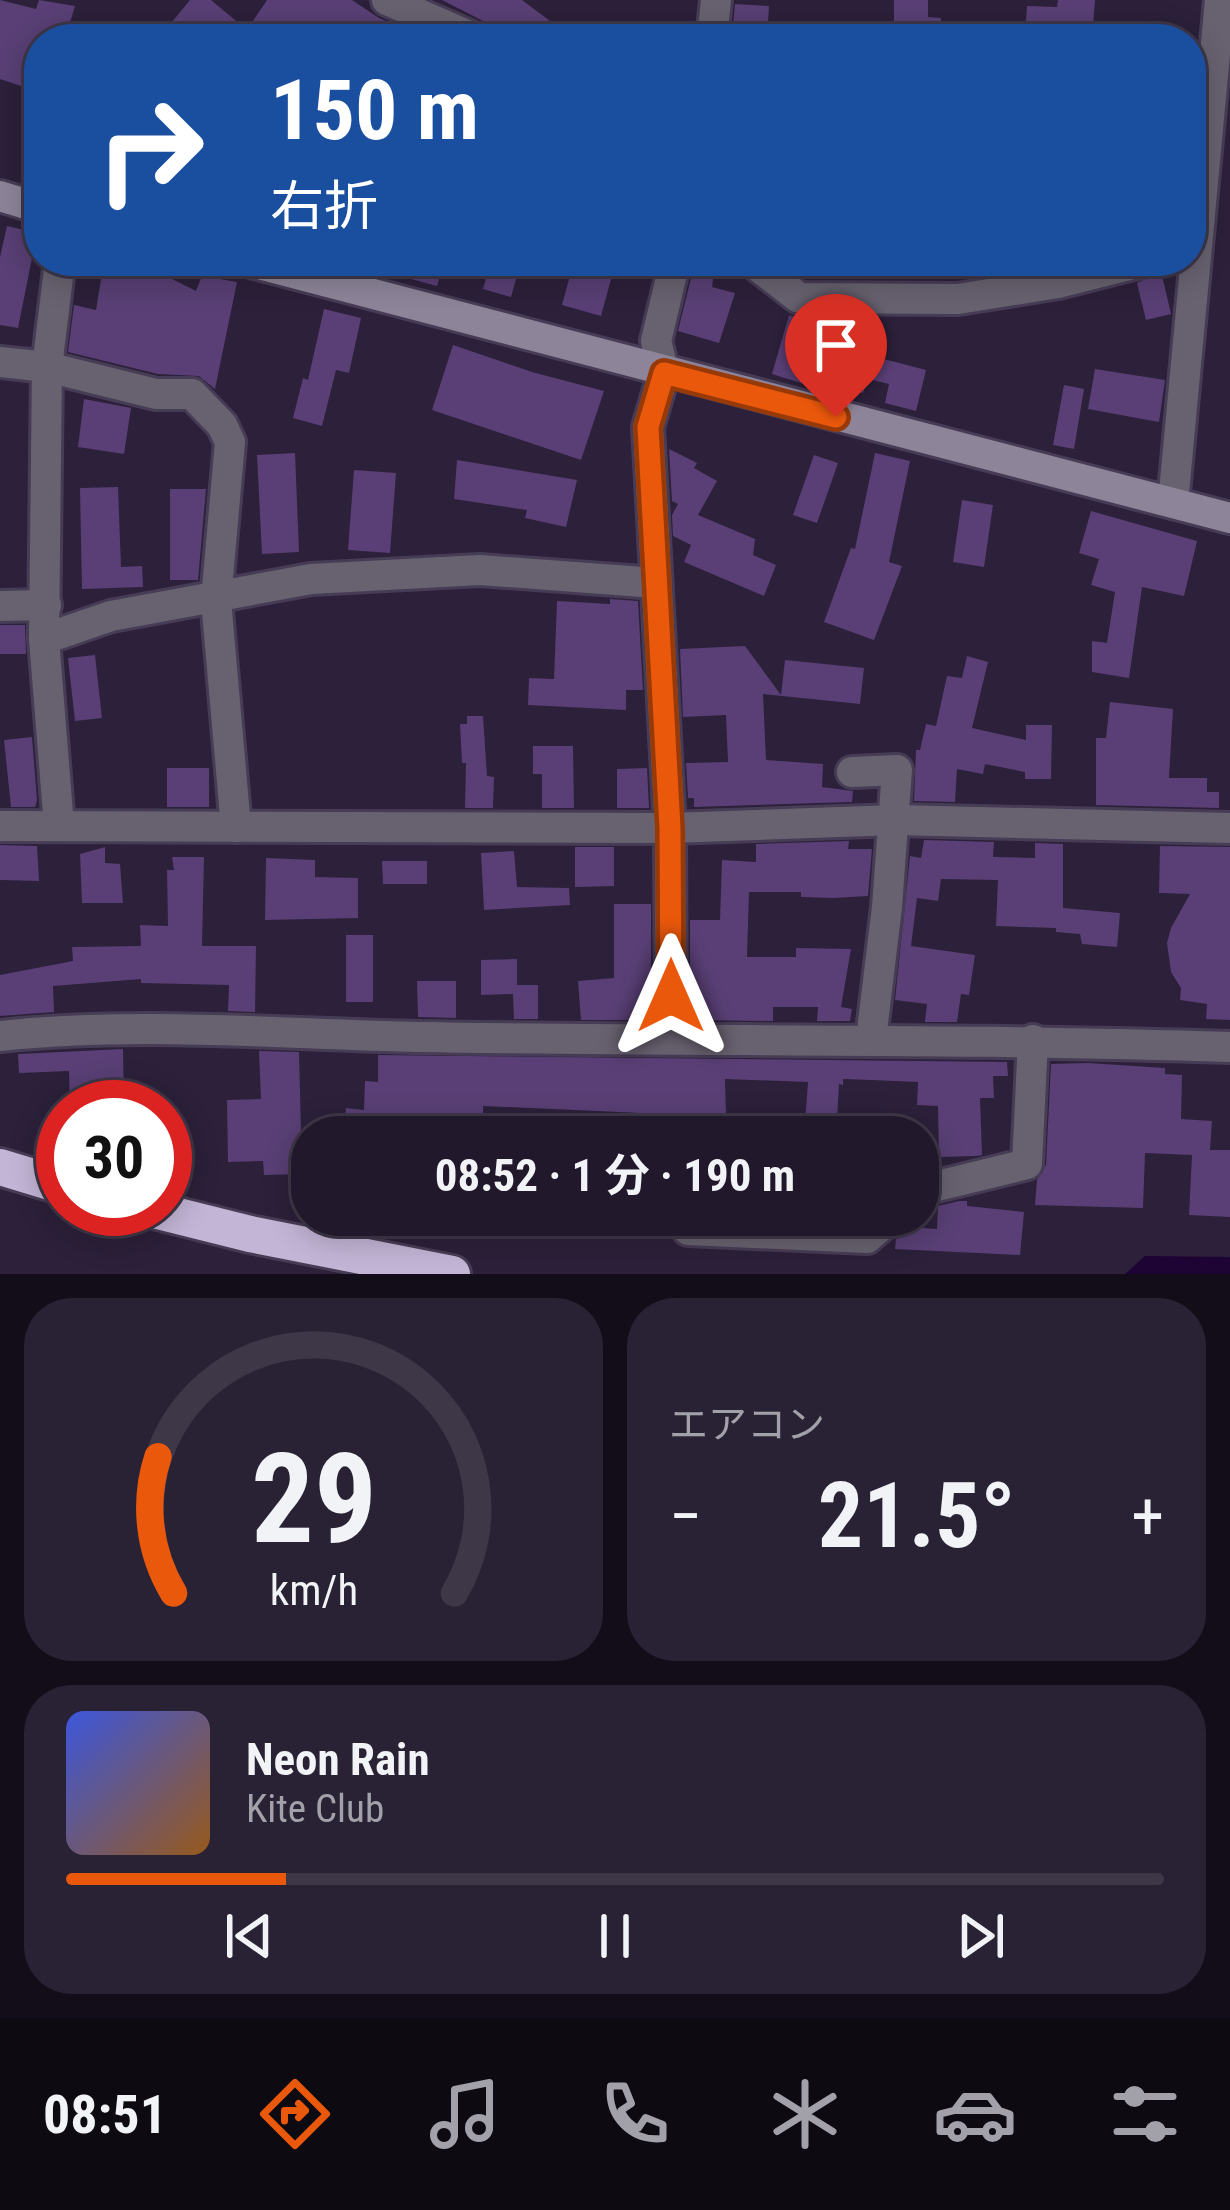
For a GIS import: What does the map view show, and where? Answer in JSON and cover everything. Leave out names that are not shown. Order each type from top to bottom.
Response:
[{"type":"highway","points":[[0,1166],[36,1177]]},
{"type":"highway","points":[[192,1220],[452,1274]]},
{"type":"street","points":[[387,0],[442,24]]},
{"type":"street","points":[[1209,170],[1220,0]]},
{"type":"street","points":[[58,276],[47,368],[44,639],[59,826]]},
{"type":"street","points":[[303,276],[1230,518]]},
{"type":"street","points":[[671,1038],[670,828],[648,427],[664,373],[656,341],[672,276]]},
{"type":"street","points":[[770,276],[799,298],[912,299],[1016,292],[1082,276]]},
{"type":"street","points":[[1173,503],[1193,276]]},
{"type":"street","points":[[0,362],[156,394],[192,394],[222,424],[230,442],[216,600],[236,827]]},
{"type":"street","points":[[44,639],[111,616],[311,579],[480,570],[656,583]]},
{"type":"street","points":[[0,606],[46,605]]},
{"type":"street","points":[[852,772],[896,770],[896,820],[871,1039]]},
{"type":"street","points":[[0,826],[670,828],[896,820],[1230,828]]},
{"type":"street","points":[[0,1036],[91,1028],[1033,1040],[1230,1047]]},
{"type":"street","points":[[939,1186],[1027,1164],[1033,1040]]},
{"type":"street","points":[[822,1236],[869,1236]]},
{"type":"shaded area","points":[[1145,1256],[1230,1257],[1230,1274],[1125,1274]]},
{"type":"building","points":[[0,0],[36,9],[39,0],[75,6],[70,24],[24,24],[24,87],[0,79]]},
{"type":"building","points":[[190,0],[211,0],[240,24],[170,24]]},
{"type":"building","points":[[267,0],[352,0],[393,24],[251,24]]},
{"type":"building","points":[[442,0],[522,0],[554,24],[486,24]]},
{"type":"building","points":[[894,0],[928,0],[928,17],[941,18],[941,24],[894,22]]},
{"type":"building","points":[[1058,0],[1095,0],[1093,24],[1026,24],[1027,6],[1057,7]]},
{"type":"building","points":[[735,4],[769,6],[768,24],[733,24]]},
{"type":"building","points":[[7,226],[24,230],[24,276],[28,276],[18,328],[0,325],[0,257]]},
{"type":"building","points":[[102,276],[166,276],[196,291],[202,276],[237,282],[215,389],[199,376],[158,374],[68,352],[74,305],[96,310]]},
{"type":"building","points":[[400,276],[440,276],[437,286]]},
{"type":"building","points":[[487,276],[517,276],[511,297],[483,289]]},
{"type":"building","points":[[570,276],[612,276],[601,316],[562,305]]},
{"type":"building","points":[[692,276],[713,276],[712,287],[735,293],[719,343],[678,331]]},
{"type":"building","points":[[813,276],[916,276],[916,279]]},
{"type":"building","points":[[1162,276],[1171,314],[1146,320],[1137,283]]},
{"type":"building","points":[[324,309],[361,318],[349,373],[336,370],[322,426],[293,418],[303,378],[308,380]]},
{"type":"building","points":[[789,315],[812,322],[812,318],[821,318],[882,335],[876,357],[926,370],[916,411],[885,403],[889,384],[868,379],[863,393],[820,380],[817,388],[772,374]]},
{"type":"building","points":[[453,345],[604,391],[581,460],[432,410]]},
{"type":"building","points":[[1095,369],[1165,380],[1159,422],[1088,409]]},
{"type":"building","points":[[1064,385],[1084,389],[1074,449],[1053,445]]},
{"type":"building","points":[[84,399],[131,408],[124,454],[78,447]]},
{"type":"building","points":[[669,449],[697,463],[694,468],[717,481],[698,515],[755,539],[753,555],[776,565],[764,596],[684,562],[691,545],[673,536],[672,515],[678,504],[672,501]]},
{"type":"building","points":[[295,453],[299,552],[262,554],[257,455]]},
{"type":"building","points":[[875,453],[910,461],[889,562],[902,566],[874,640],[824,622],[851,548],[855,549]]},
{"type":"building","points":[[814,455],[838,463],[817,523],[793,515]]},
{"type":"building","points":[[457,460],[577,480],[566,527],[525,518],[527,510],[454,499]]},
{"type":"building","points":[[354,470],[396,473],[390,553],[348,550]]},
{"type":"building","points":[[118,487],[121,567],[142,566],[143,587],[82,589],[80,488]]},
{"type":"building","points":[[170,489],[206,489],[198,580],[170,580]]},
{"type":"building","points":[[962,500],[993,505],[984,567],[953,562]]},
{"type":"building","points":[[1091,511],[1197,541],[1184,596],[1142,587],[1129,678],[1092,672],[1092,641],[1107,643],[1115,592],[1091,585],[1099,559],[1079,553]]},
{"type":"building","points":[[610,599],[638,601],[643,690],[626,690],[626,710],[528,705],[529,678],[554,679],[557,601],[610,604]]},
{"type":"building","points":[[0,625],[25,625],[26,654],[0,654]]},
{"type":"building","points":[[745,646],[781,695],[785,660],[864,668],[860,704],[763,694],[766,760],[823,764],[822,787],[853,791],[852,802],[694,807],[694,798],[688,798],[686,763],[728,762],[726,715],[683,717],[680,649]]},
{"type":"building","points":[[95,655],[102,718],[75,721],[68,658]]},
{"type":"building","points":[[967,656],[988,662],[972,728],[1026,740],[1026,725],[1052,725],[1051,779],[1025,779],[1025,772],[985,764],[983,774],[957,769],[955,802],[914,801],[916,750],[920,750],[926,724],[936,726],[947,676],[962,678]]},
{"type":"building","points":[[1110,702],[1173,709],[1169,778],[1207,778],[1207,792],[1219,792],[1219,808],[1096,805],[1096,738],[1106,738]]},
{"type":"building","points":[[467,716],[483,716],[487,776],[494,777],[493,808],[465,808],[466,763],[462,763],[460,724],[467,724]]},
{"type":"building","points":[[32,737],[35,807],[11,807],[4,740]]},
{"type":"building","points":[[533,746],[573,746],[574,808],[542,808],[542,774],[533,774]]},
{"type":"building","points":[[167,768],[209,768],[209,807],[167,807]]},
{"type":"building","points":[[647,768],[649,808],[617,808],[617,769]]},
{"type":"building","points":[[924,840],[994,842],[993,857],[1035,858],[1035,843],[1063,844],[1063,908],[1120,913],[1117,947],[1082,944],[1080,934],[1056,932],[1056,928],[996,926],[998,880],[941,879],[938,901],[917,898],[911,946],[975,955],[969,995],[961,994],[957,1022],[925,1022],[927,1004],[895,1000],[910,856],[921,858]]},
{"type":"building","points":[[849,841],[848,849],[872,849],[868,896],[749,892],[747,957],[796,957],[796,948],[851,949],[841,1007],[852,1009],[850,1021],[817,1021],[818,1007],[773,1007],[773,1021],[690,1020],[690,920],[720,920],[722,860],[756,862],[756,844]]},
{"type":"building","points":[[0,845],[37,846],[39,881],[0,880]]},
{"type":"building","points":[[1160,846],[1230,847],[1230,1020],[1206,1019],[1207,1004],[1180,1000],[1181,988],[1171,972],[1167,943],[1190,894],[1159,893]]},
{"type":"building","points":[[105,847],[105,863],[120,864],[123,903],[82,903],[80,854]]},
{"type":"building","points":[[575,847],[614,847],[614,886],[575,887]]},
{"type":"building","points":[[514,851],[517,887],[569,888],[570,905],[484,910],[481,853]]},
{"type":"building","points":[[172,857],[204,857],[202,946],[256,946],[255,1012],[228,1011],[229,985],[141,983],[141,979],[53,986],[54,1012],[0,1016],[0,975],[73,961],[72,947],[141,946],[140,925],[168,926],[167,870],[174,870]]},
{"type":"building","points":[[266,858],[315,860],[315,877],[358,878],[358,918],[265,920]]},
{"type":"building","points":[[382,861],[427,861],[427,884],[383,884]]},
{"type":"building","points":[[614,904],[651,904],[651,1020],[581,1020],[578,981],[614,978]]},
{"type":"building","points":[[346,935],[373,935],[373,1002],[346,1002]]},
{"type":"building","points":[[517,959],[517,985],[538,985],[538,1019],[514,1019],[513,994],[481,995],[481,960]]},
{"type":"building","points":[[417,981],[456,981],[456,1018],[418,1017]]},
{"type":"building","points":[[123,1049],[124,1080],[69,1080],[69,1071],[19,1073],[18,1054]]},
{"type":"building","points":[[259,1051],[299,1052],[301,1116],[291,1116],[291,1174],[264,1175],[263,1161],[228,1162],[227,1100],[261,1099]]},
{"type":"building","points":[[378,1055],[1007,1062],[1008,1076],[993,1076],[994,1098],[980,1098],[982,1155],[939,1157],[938,1106],[917,1105],[918,1082],[843,1079],[837,1116],[806,1116],[808,1082],[725,1079],[726,1114],[718,1116],[483,1106],[483,1116],[345,1116],[346,1108],[364,1110],[365,1081],[378,1082]]},
{"type":"building","points":[[1051,1064],[1165,1068],[1165,1074],[1182,1075],[1181,1119],[1212,1121],[1210,1150],[1230,1150],[1230,1217],[1189,1215],[1192,1155],[1145,1153],[1143,1208],[1035,1205],[1037,1180],[1046,1165]]},
{"type":"building","points":[[967,1201],[967,1206],[1024,1212],[1020,1255],[895,1249],[899,1236],[939,1236],[939,1206]]},
{"type":"route","points":[[671,996],[670,828],[648,427],[664,373],[836,417]]}]
